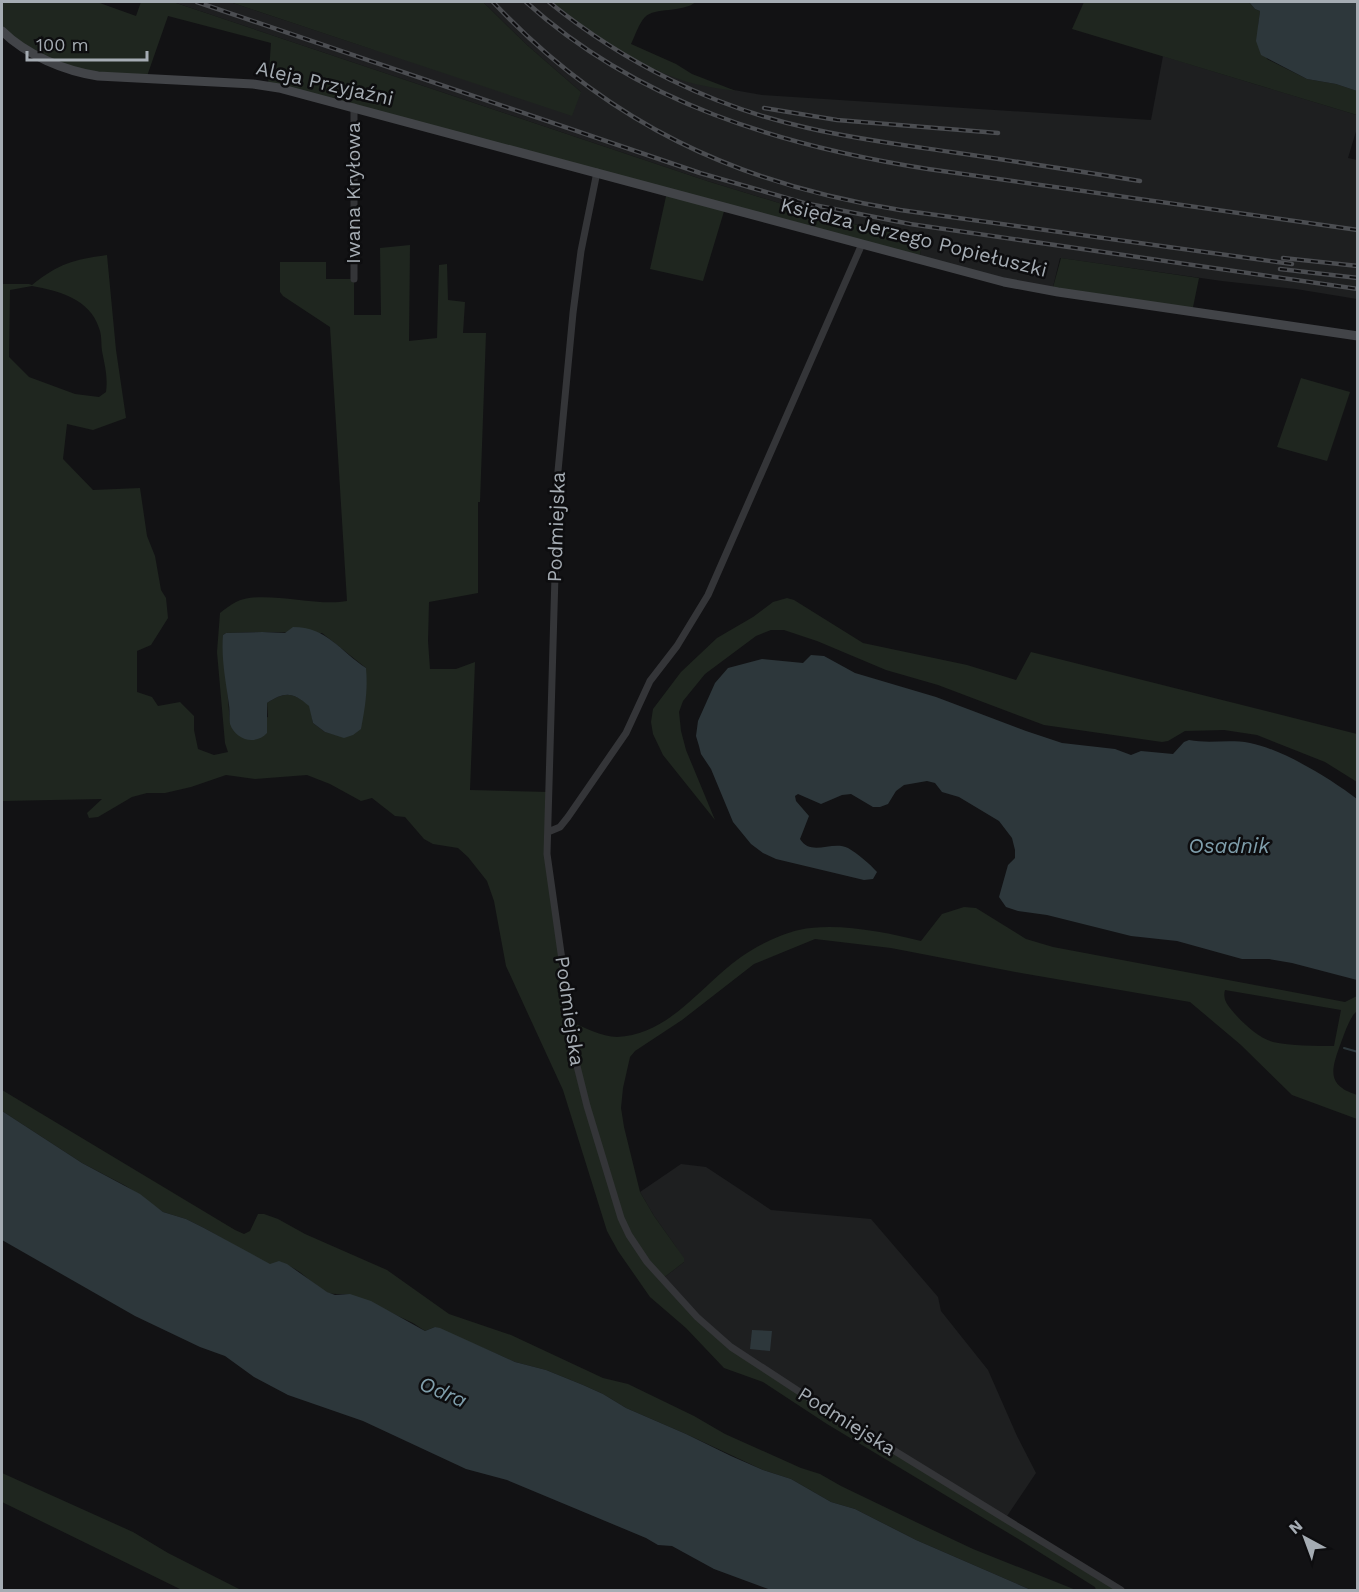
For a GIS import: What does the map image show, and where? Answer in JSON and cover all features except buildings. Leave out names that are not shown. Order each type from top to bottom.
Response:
[{"type":"main road","name":"Aleja Przyjaźni","points":[[2,31],[37,54],[64,67],[87,74],[268,85],[608,175]]},
{"type":"main road","name":"Księdza Jerzego Popiełuszki","points":[[608,175],[1017,285],[1358,336]]},
{"type":"street","name":"Iwana Kryłowa","points":[[354,107],[354,279]]},
{"type":"street","name":"Podmiejska","points":[[597,172],[583,242],[573,313],[558,471],[547,854],[571,1031],[582,1087],[621,1218],[647,1262],[697,1317],[731,1347],[815,1402],[1121,1590]]},
{"type":"street","points":[[548,832],[560,827],[568,817],[626,733],[650,681],[677,646],[708,595],[861,244]]},
{"type":"shaded area","points":[[2,2],[97,2],[136,16],[141,2],[173,2],[707,181],[815,214],[881,231],[924,236],[919,259],[725,208],[703,281],[650,269],[667,192],[268,85],[271,43],[168,16],[146,79],[64,67],[2,31]]},
{"type":"shaded area","points":[[173,2],[230,2],[372,49],[581,92],[527,45],[483,2],[552,2],[614,46],[649,66],[694,83],[762,95],[1151,120],[1163,56],[1357,115],[1357,128],[1348,158],[1357,160],[1357,299],[1060,258],[1052,291],[919,259],[924,236],[881,231],[815,214],[707,181]]},
{"type":"shaded area","points":[[230,2],[483,2],[527,45],[581,92],[572,116]]},
{"type":"shaded area","points":[[552,2],[696,2],[684,8],[649,14],[641,23],[631,44],[676,64],[692,74],[736,91],[695,84],[656,70],[602,39]]},
{"type":"shaded area","points":[[1084,2],[1249,2],[1260,11],[1258,27],[1267,59],[1307,79],[1336,84],[1357,91],[1357,115],[1072,29]]},
{"type":"shaded area","points":[[410,245],[409,341],[437,338],[439,265],[447,264],[448,300],[465,302],[463,333],[486,333],[480,502],[478,502],[478,593],[429,602],[430,669],[456,669],[475,662],[470,790],[549,792],[547,842],[570,1021],[611,1037],[636,1034],[669,1018],[741,957],[784,934],[828,927],[876,931],[921,941],[942,914],[964,907],[976,908],[1026,939],[1053,947],[1345,1002],[1357,996],[1358,1008],[1345,1032],[1333,1071],[1334,1078],[1341,1087],[1357,1095],[1357,1119],[1292,1095],[1241,1045],[1190,1002],[891,948],[815,939],[754,964],[682,1020],[635,1051],[630,1057],[621,1108],[640,1192],[684,1258],[684,1262],[662,1279],[731,1347],[1121,1590],[1096,1590],[1095,1587],[1020,1540],[827,1424],[763,1382],[724,1368],[686,1328],[650,1297],[607,1231],[563,1090],[506,966],[494,901],[487,881],[458,848],[433,844],[424,839],[405,817],[395,816],[372,798],[361,801],[330,784],[307,775],[255,779],[226,775],[191,787],[132,797],[98,817],[89,818],[87,813],[102,799],[2,801],[2,284],[32,285],[67,264],[107,255],[116,350],[126,418],[93,430],[67,424],[63,459],[93,490],[140,488],[147,536],[155,556],[161,590],[166,598],[168,618],[151,645],[137,651],[137,692],[152,697],[158,706],[180,702],[194,716],[198,749],[214,755],[228,752],[225,743],[217,652],[220,613],[236,602],[247,598],[320,602],[347,601],[330,327],[283,296],[280,292],[280,262],[326,262],[326,279],[354,279],[354,315],[381,315],[380,248]],"holes":[[[32,286],[72,298],[81,303],[95,318],[101,333],[106,377],[106,392],[99,397],[75,394],[29,377],[9,357],[10,290]],[[226,633],[322,633],[366,668],[344,737],[325,732],[313,723],[310,706],[299,698],[289,695],[279,696],[267,703],[268,717],[230,724],[223,635]],[[1225,990],[1341,1010],[1334,1046],[1295,1045],[1268,1040],[1252,1031],[1235,1014],[1224,997]]]},
{"type":"shaded area","points":[[1061,258],[1199,278],[1192,312],[1052,291]]},
{"type":"shaded area","points":[[1301,378],[1350,392],[1327,461],[1277,447]]},
{"type":"shaded area","points":[[787,598],[794,600],[863,643],[967,665],[1016,680],[1031,652],[1357,734],[1357,782],[1325,762],[1257,735],[1224,730],[1185,731],[1162,742],[1044,725],[938,685],[886,670],[817,641],[784,630],[771,630],[756,636],[705,674],[683,701],[679,712],[686,750],[715,820],[663,755],[653,734],[651,722],[653,709],[681,672],[717,638],[753,617],[773,602]]},
{"type":"shaded area","points":[[2,1090],[235,1230],[244,1234],[250,1231],[258,1214],[278,1219],[305,1234],[387,1270],[449,1314],[511,1335],[603,1378],[628,1384],[725,1434],[801,1468],[820,1474],[973,1549],[1076,1590],[1031,1590],[916,1540],[855,1509],[831,1502],[791,1479],[763,1470],[626,1408],[583,1385],[546,1370],[515,1362],[435,1327],[425,1331],[376,1305],[353,1296],[326,1292],[292,1267],[278,1263],[270,1265],[186,1219],[163,1212],[126,1186],[82,1163],[2,1111]]},
{"type":"shaded area","points":[[681,1164],[706,1167],[771,1210],[871,1219],[938,1297],[941,1311],[988,1370],[1036,1473],[1005,1519],[731,1347],[662,1279],[684,1262],[640,1192]]},
{"type":"shaded area","points":[[2,1473],[133,1532],[168,1553],[241,1590],[182,1590],[2,1502]]},
{"type":"water","points":[[1249,2],[1357,2],[1357,91],[1336,84],[1307,79],[1261,55],[1256,41],[1260,11]]},
{"type":"water","points":[[293,627],[305,628],[324,635],[366,668],[366,699],[361,729],[353,735],[344,738],[325,732],[313,723],[309,706],[289,695],[279,696],[267,703],[267,733],[262,737],[247,739],[233,730],[230,724],[224,670],[223,635],[226,633],[285,633]]},
{"type":"water","name":"Osadnik","points":[[811,655],[824,656],[855,673],[936,697],[1062,743],[1115,749],[1131,755],[1141,751],[1173,754],[1189,740],[1242,742],[1277,751],[1320,774],[1357,799],[1357,980],[1292,963],[1269,959],[1242,959],[1177,941],[1131,936],[1006,907],[999,897],[1008,865],[1015,858],[1012,838],[999,821],[959,797],[942,792],[935,783],[927,781],[904,785],[896,791],[888,804],[880,807],[873,807],[851,794],[842,795],[821,804],[798,794],[795,796],[796,801],[809,816],[800,839],[810,847],[842,846],[848,848],[877,872],[873,879],[864,880],[776,859],[763,853],[751,844],[733,822],[711,769],[701,754],[696,736],[698,721],[715,683],[728,668],[762,659],[803,663]]},
{"type":"water","name":"Odra","points":[[2,1111],[82,1163],[140,1194],[163,1212],[186,1219],[270,1264],[279,1261],[287,1264],[327,1292],[335,1295],[350,1294],[371,1301],[425,1331],[435,1327],[440,1328],[515,1362],[546,1370],[583,1385],[626,1408],[731,1456],[791,1479],[831,1502],[855,1509],[916,1540],[1031,1590],[771,1590],[714,1569],[672,1546],[658,1545],[507,1480],[466,1469],[363,1421],[288,1395],[254,1377],[225,1356],[200,1347],[135,1316],[2,1240]]},
{"type":"water","points":[[752,1330],[772,1331],[770,1351],[750,1349]]},
{"type":"waterway","points":[[1344,1048],[1358,1052]]},
{"type":"railway","points":[[197,2],[700,173],[804,203],[910,224],[1358,289]]},
{"type":"railway","points":[[493,2],[537,45],[582,82],[629,114],[678,142],[730,165],[784,184],[840,199],[900,210],[1292,264]]},
{"type":"railway","points":[[526,2],[569,37],[616,67],[664,93],[714,115],[766,133],[819,147],[928,169],[1358,230]]},
{"type":"railway","points":[[549,2],[608,44],[671,80],[704,95],[773,119],[861,139],[1140,181]]},
{"type":"railway","points":[[764,108],[837,120],[998,133]]},
{"type":"railway","points":[[1283,258],[1358,266]]},
{"type":"railway","points":[[1280,269],[1358,278]]}]
